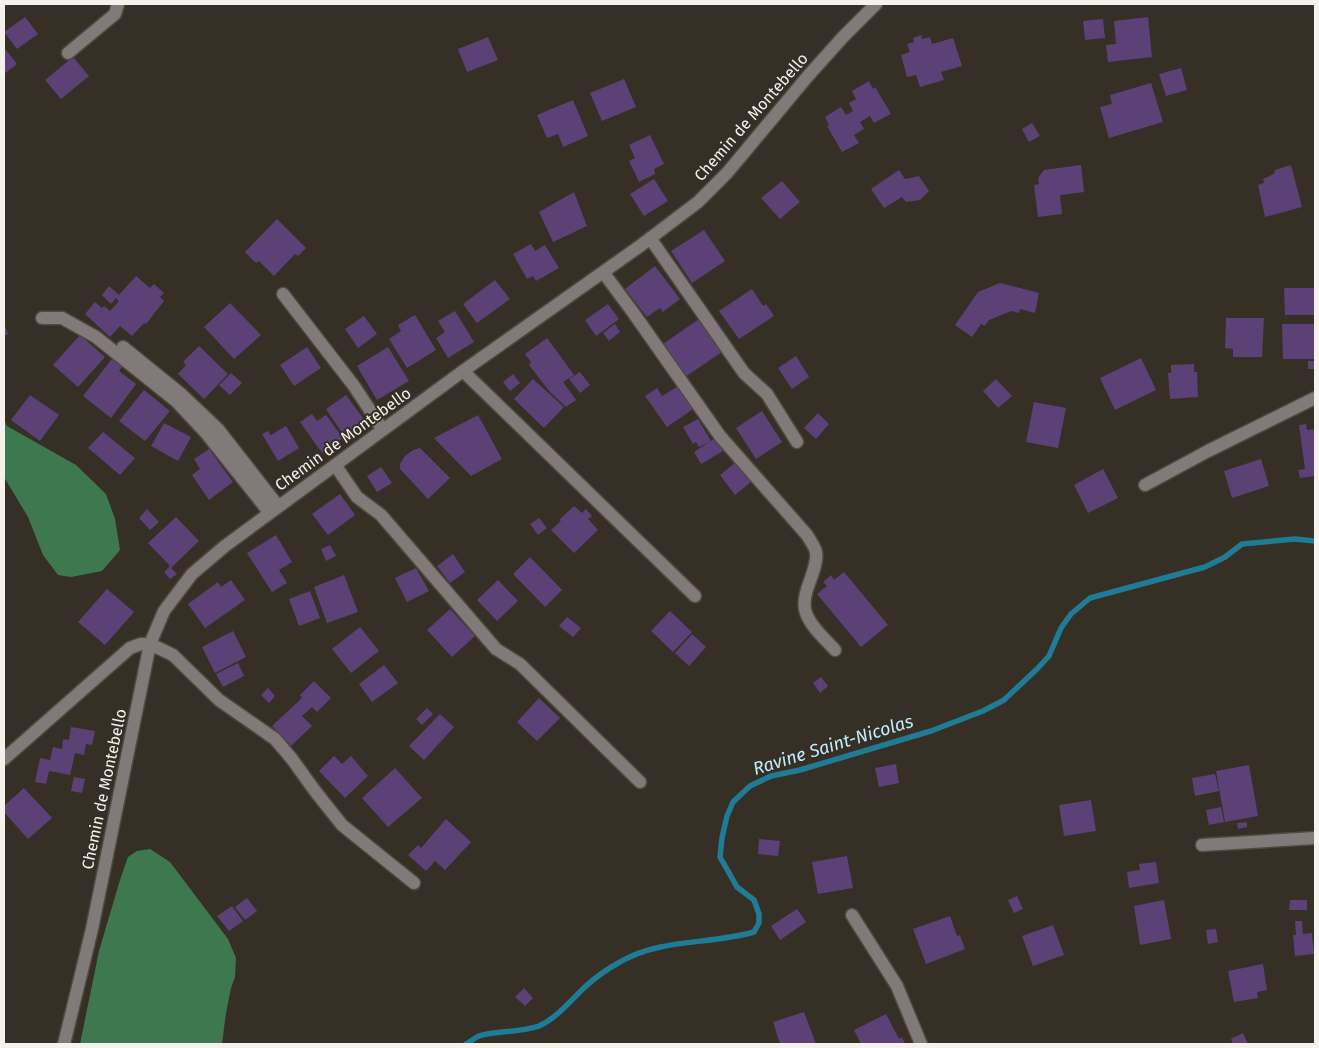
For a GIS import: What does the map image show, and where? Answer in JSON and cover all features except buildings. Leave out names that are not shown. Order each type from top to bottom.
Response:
[{"type":"street","points":[[68,53],[116,14],[118,4]]},
{"type":"street","name":"Chemin de Montebello","points":[[64,1044],[92,929],[150,644],[164,612],[192,574],[273,509],[698,202],[726,174],[826,57],[876,4]]},
{"type":"street","points":[[650,238],[744,373],[767,394],[797,442]]},
{"type":"street","points":[[603,272],[720,436],[807,535],[816,553],[814,569],[805,597],[805,612],[814,627],[834,650]]},
{"type":"street","points":[[283,294],[354,386],[383,430]]},
{"type":"street","points":[[42,318],[62,318],[96,337],[176,401],[273,509]]},
{"type":"street","points":[[123,347],[181,394],[218,429],[273,509]]},
{"type":"street","points":[[463,371],[695,596]]},
{"type":"street","points":[[1145,485],[1208,451],[1315,398]]},
{"type":"street","points":[[335,465],[357,497],[381,515],[496,649],[520,664],[640,782]]},
{"type":"street","points":[[4,759],[130,648],[141,644],[150,644],[173,655],[218,700],[275,739],[342,825],[414,883]]},
{"type":"street","points":[[1202,845],[1315,838]]},
{"type":"street","points":[[852,915],[898,986],[921,1044]]},
{"type":"green space","points":[[4,420],[7,426],[76,465],[106,494],[115,519],[120,550],[102,571],[71,577],[58,575],[43,555],[28,517],[4,477]]},
{"type":"green space","points":[[150,849],[170,862],[228,939],[236,958],[235,977],[226,1013],[222,1044],[80,1044],[99,951],[128,857],[137,851]]},
{"type":"waterway","name":"Ravine Saint-Nicolas","points":[[466,1044],[486,1034],[524,1030],[546,1023],[598,976],[636,954],[669,945],[720,939],[754,932],[759,923],[759,914],[754,900],[737,887],[720,857],[727,816],[733,802],[750,786],[771,776],[800,770],[931,731],[983,711],[1004,700],[1049,656],[1061,628],[1071,614],[1090,598],[1205,567],[1225,557],[1242,544],[1295,539],[1315,541]]}]
